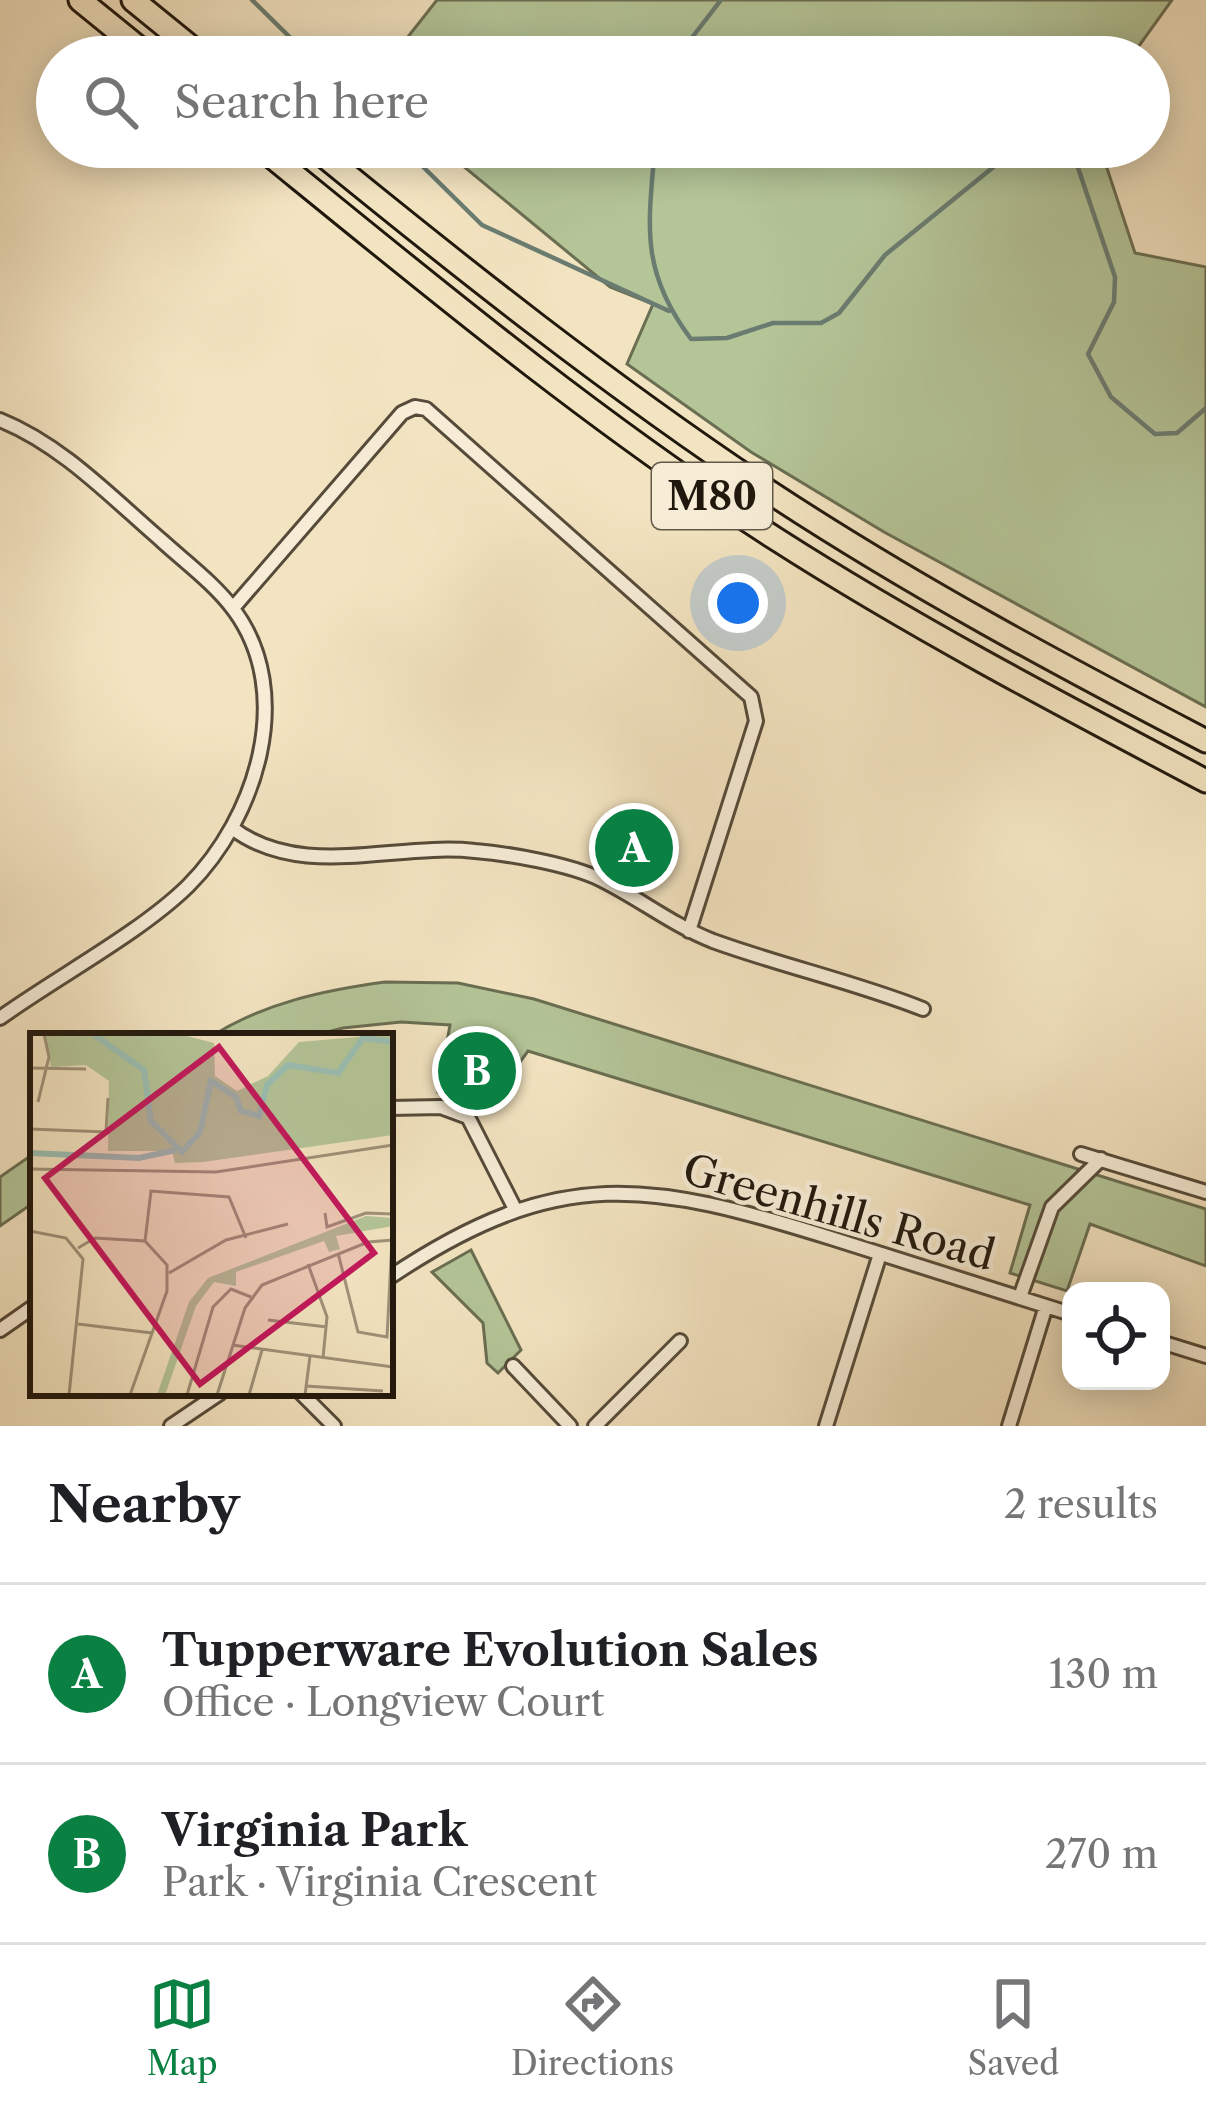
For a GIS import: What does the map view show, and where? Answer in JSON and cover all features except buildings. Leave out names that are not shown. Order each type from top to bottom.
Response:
[{"type":"highway","points":[[80,0],[124,36]]},
{"type":"highway","points":[[133,0],[177,36]]},
{"type":"highway","name":"M80","points":[[286,168],[567,392],[723,504],[978,661],[1206,781]]},
{"type":"highway","name":"M80","points":[[339,168],[596,371],[772,494],[1050,659],[1206,741]]},
{"type":"street","points":[[232,608],[402,413],[415,407],[426,410],[751,697],[756,721],[689,931]]},
{"type":"street","points":[[0,420],[65,458],[232,608],[260,668],[264,712],[251,790],[232,828],[185,888],[0,1018]]},
{"type":"street","points":[[232,828],[284,854],[314,857],[473,850],[594,876],[689,931],[923,1009]]},
{"type":"street","points":[[393,1108],[441,1107],[468,1117],[515,1209]]},
{"type":"street","points":[[1081,1154],[1206,1192]]},
{"type":"street","points":[[1020,1298],[1052,1208],[1101,1160]]},
{"type":"street","name":"Greenhills Road","points":[[393,1275],[450,1238],[515,1209],[607,1193],[680,1196],[721,1204],[1062,1311]]},
{"type":"street","points":[[826,1426],[880,1254]]},
{"type":"street","points":[[1009,1426],[1046,1306]]},
{"type":"street","points":[[0,1330],[30,1309]]},
{"type":"street","points":[[595,1426],[680,1341]]},
{"type":"street","points":[[1170,1345],[1206,1356]]},
{"type":"street","points":[[513,1366],[571,1426]]},
{"type":"street","points":[[171,1426],[216,1396]]},
{"type":"street","points":[[304,1396],[334,1426]]},
{"type":"green space","points":[[437,0],[1172,0],[1146,36],[409,36]]},
{"type":"green space","points":[[466,168],[1107,168],[1135,253],[1206,267],[1206,707],[884,532],[751,452],[627,364],[653,304],[610,287]]},
{"type":"green space","points":[[385,982],[458,983],[534,999],[1206,1209],[1206,1266],[1090,1224],[1070,1282],[1062,1282],[1062,1289],[1010,1273],[1030,1205],[528,1051],[485,1110],[469,1097],[438,1092],[450,1025],[401,1022],[324,1033],[217,1033],[296,1000]]},
{"type":"green space","points":[[30,1156],[30,1205],[0,1226],[0,1177]]},
{"type":"green space","points":[[471,1250],[521,1350],[498,1373],[487,1363],[483,1323],[432,1272]]},
{"type":"waterway","points":[[252,0],[289,36]]},
{"type":"waterway","points":[[693,36],[721,0]]},
{"type":"waterway","points":[[424,168],[482,225],[669,311]]},
{"type":"waterway","points":[[653,168],[650,225],[655,269],[691,339],[727,338],[773,323],[821,323],[839,313],[885,255],[992,168]]},
{"type":"waterway","points":[[1078,168],[1115,277],[1114,302],[1088,354],[1111,397],[1155,434],[1177,433],[1206,408]]},
{"type":"place","name":"Tupperware Evolution Sales","points":[[634,848]]},
{"type":"place","name":"Virginia Park","points":[[477,1071]]}]
